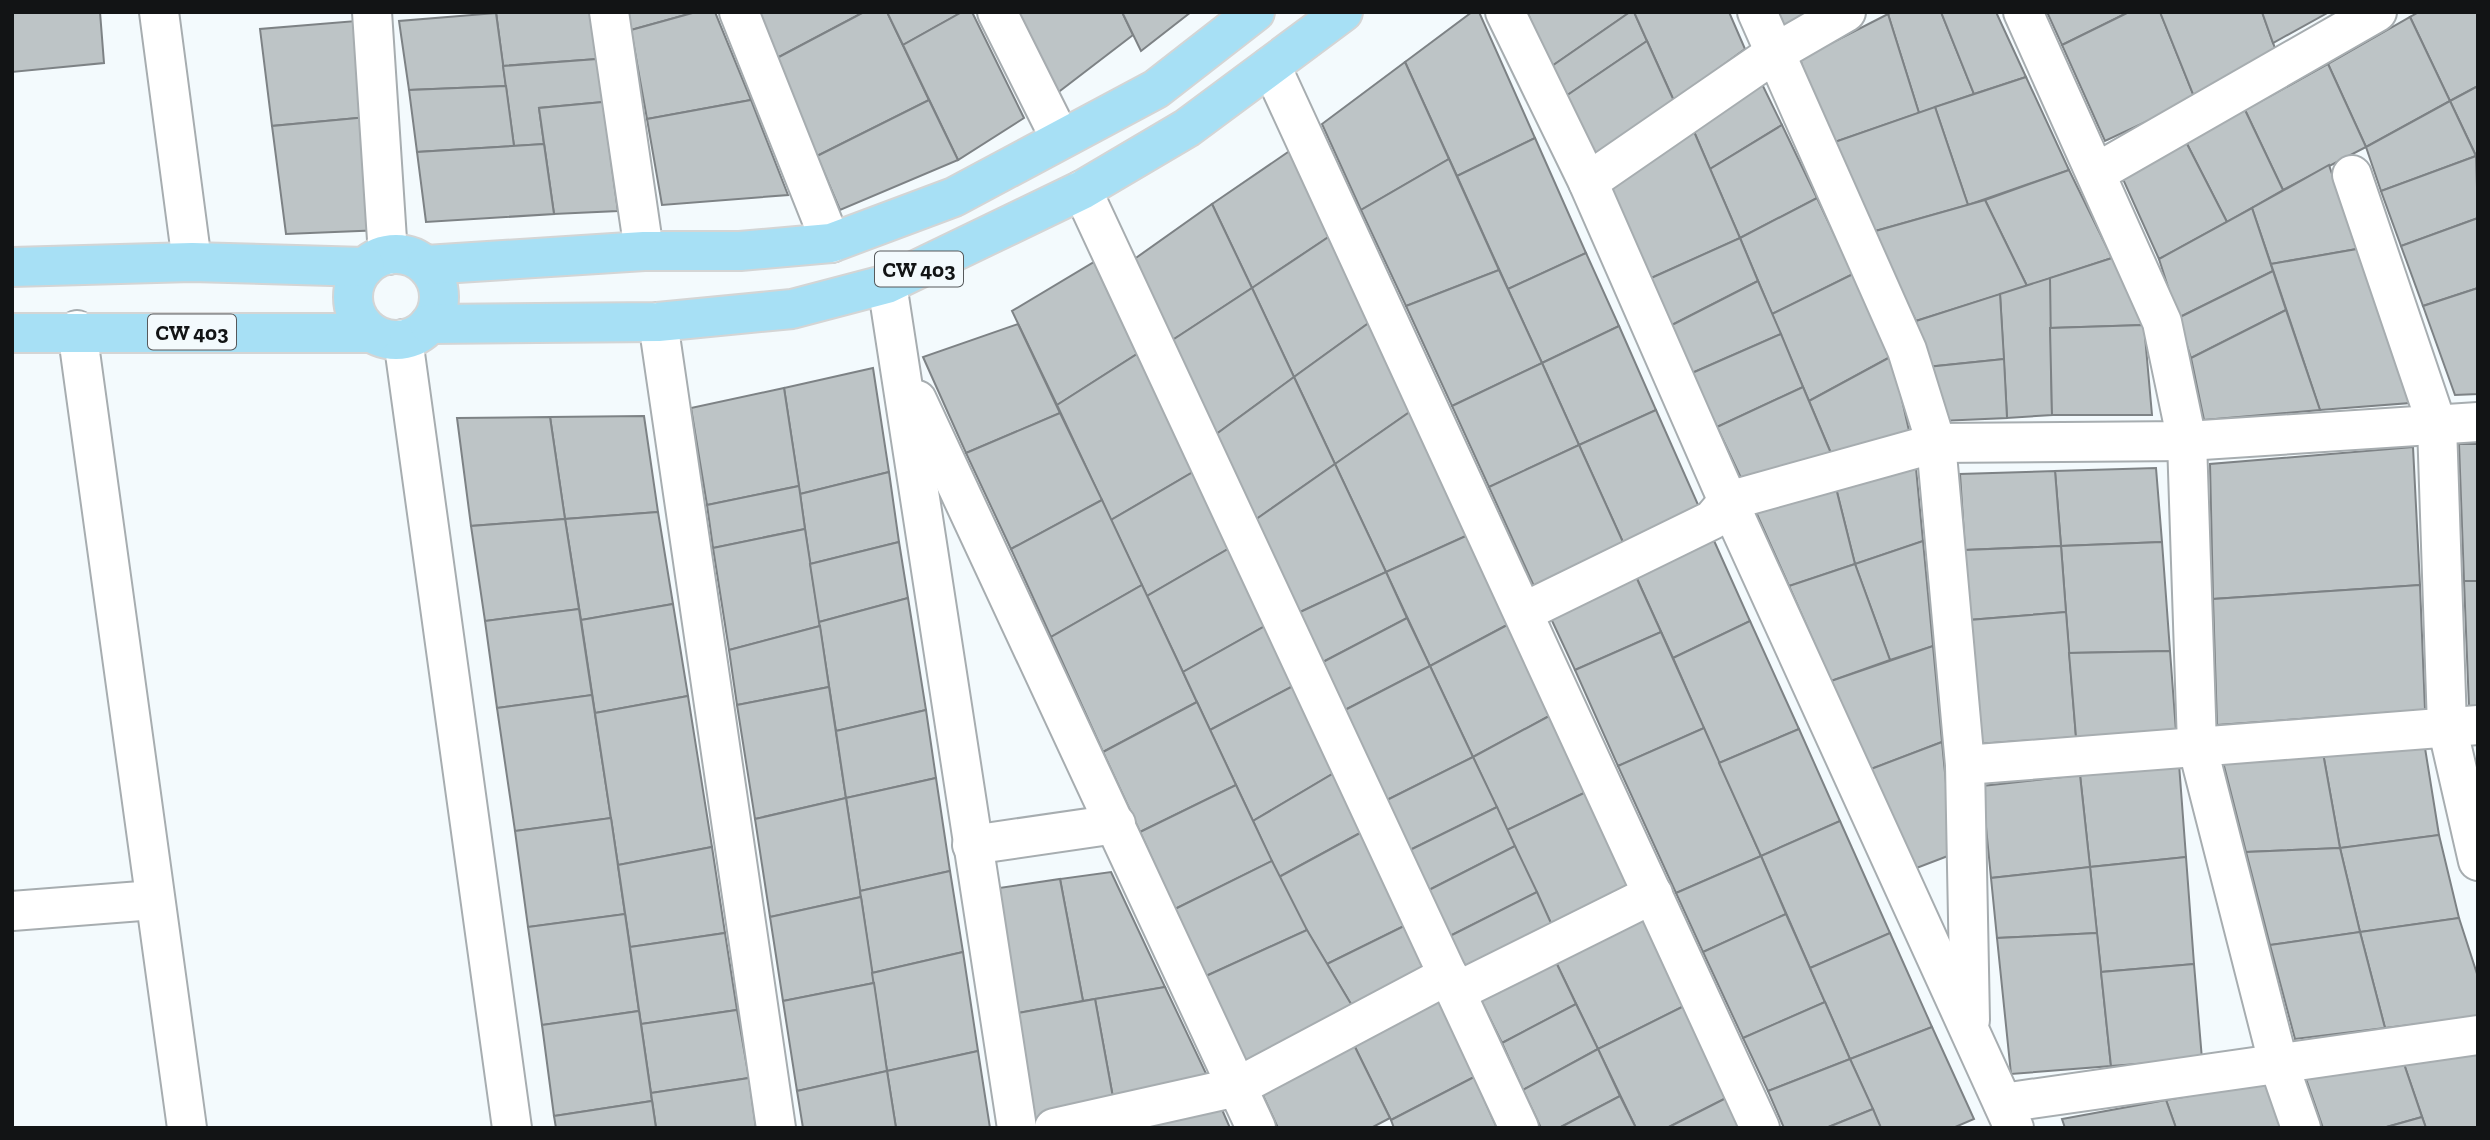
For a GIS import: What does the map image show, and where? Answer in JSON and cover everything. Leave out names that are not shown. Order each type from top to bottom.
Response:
[{"type":"main road","name":"CW 403","points":[[12,333],[78,330],[402,332],[658,323],[792,309],[887,284],[1082,190],[1187,128],[1343,12]]},
{"type":"main road","name":"CW 403","points":[[12,267],[377,261],[412,257],[426,265],[644,251],[740,251],[831,243],[954,197],[1156,89],[1252,13]]},
{"type":"main road","points":[[377,261],[358,277],[354,301],[356,314],[402,332],[437,310],[439,294],[435,279],[426,265]]},
{"type":"street","points":[[159,12],[192,262]]},
{"type":"street","points":[[372,12],[377,261]]},
{"type":"street","points":[[609,12],[644,251]]},
{"type":"street","points":[[739,12],[831,243]]},
{"type":"street","points":[[997,12],[1060,138]]},
{"type":"street","points":[[1505,12],[1588,181],[1728,501],[2008,1115],[2278,1062],[2478,1035]]},
{"type":"street","points":[[1757,12],[1907,350],[1936,443],[1965,765],[1970,1036]]},
{"type":"street","points":[[1588,181],[1775,53],[1846,12]]},
{"type":"street","points":[[2023,12],[2162,322],[2187,441],[2197,745],[2278,1062],[2301,1128]]},
{"type":"street","points":[[2096,173],[2377,12]]},
{"type":"street","points":[[1271,66],[1760,1128]]},
{"type":"street","points":[[2352,175],[2437,425],[2462,725],[2478,861]]},
{"type":"street","points":[[1082,190],[1519,1128]]},
{"type":"street","points":[[887,284],[1017,1128]]},
{"type":"street","points":[[658,323],[776,1128]]},
{"type":"street","points":[[78,330],[187,1128]]},
{"type":"street","points":[[402,332],[512,1128]]},
{"type":"street","points":[[898,360],[1256,1128]]},
{"type":"street","points":[[1524,612],[1712,520],[1728,501],[1936,443],[2187,441],[2478,422]]},
{"type":"street","points":[[1965,765],[2462,725]]},
{"type":"street","points":[[972,845],[1116,824]]},
{"type":"street","points":[[1055,1128],[1237,1087],[1452,983],[1653,894]]},
{"type":"street","points":[[12,911],[154,900]]},
{"type":"building","points":[[12,12],[100,12],[104,63],[12,72]]},
{"type":"building","points":[[496,12],[591,12],[597,59],[503,66]]},
{"type":"building","points":[[628,12],[696,12],[631,30]]},
{"type":"building","points":[[696,12],[715,12],[751,100],[647,119],[631,30]]},
{"type":"building","points":[[759,12],[864,12],[777,58]]},
{"type":"building","points":[[864,12],[887,12],[929,100],[817,156],[777,58]]},
{"type":"building","points":[[887,12],[962,12],[903,45]]},
{"type":"building","points":[[962,12],[972,12],[1024,118],[958,160],[903,45]]},
{"type":"building","points":[[1015,12],[1122,12],[1133,35],[1056,94]]},
{"type":"building","points":[[1122,12],[1191,12],[1141,51]]},
{"type":"building","points":[[1472,12],[1479,12],[1535,138],[1457,176],[1405,62]]},
{"type":"building","points":[[1527,12],[1630,12],[1552,66]]},
{"type":"building","points":[[1630,12],[1634,12],[1647,41],[1566,96],[1552,66]]},
{"type":"building","points":[[1634,12],[1729,12],[1745,49],[1674,101]]},
{"type":"building","points":[[1774,12],[1807,12],[1781,28]]},
{"type":"building","points":[[1941,12],[1974,94],[1919,113],[1888,14]]},
{"type":"building","points":[[1941,12],[1996,12],[2026,77],[1974,94]]},
{"type":"building","points":[[2047,12],[2129,12],[2062,45]]},
{"type":"building","points":[[2129,12],[2160,12],[2195,99],[2105,141],[2062,45]]},
{"type":"building","points":[[2160,12],[2262,12],[2276,51],[2195,99]]},
{"type":"building","points":[[2262,12],[2329,12],[2273,43]]},
{"type":"building","points":[[2419,12],[2478,12],[2478,86],[2450,101],[2410,17]]},
{"type":"building","points":[[496,13],[506,86],[409,90],[399,21]]},
{"type":"building","points":[[1888,14],[1919,113],[1829,144],[1800,59]]},
{"type":"building","points":[[2410,17],[2450,101],[2366,147],[2328,64]]},
{"type":"building","points":[[356,21],[368,117],[272,126],[260,29]]},
{"type":"building","points":[[1647,41],[1674,101],[1595,160],[1566,96]]},
{"type":"building","points":[[597,59],[603,102],[539,108],[544,144],[514,146],[503,66]]},
{"type":"building","points":[[1405,62],[1449,159],[1361,210],[1322,124]]},
{"type":"building","points":[[2328,64],[2366,147],[2283,190],[2245,110]]},
{"type":"building","points":[[2026,77],[2069,170],[1968,205],[1935,107]]},
{"type":"building","points":[[1760,80],[1782,125],[1710,169],[1692,127]]},
{"type":"building","points":[[506,86],[514,146],[417,152],[409,90]]},
{"type":"building","points":[[2478,86],[2478,160],[2450,101]]},
{"type":"building","points":[[751,100],[788,195],[662,205],[647,119]]},
{"type":"building","points":[[929,100],[958,160],[840,210],[817,156]]},
{"type":"building","points":[[2450,101],[2476,156],[2381,191],[2366,147]]},
{"type":"building","points":[[603,102],[618,211],[554,214],[539,108]]},
{"type":"building","points":[[1935,107],[1968,205],[1872,232],[1829,144]]},
{"type":"building","points":[[2245,110],[2283,190],[2227,222],[2186,142]]},
{"type":"building","points":[[368,117],[383,230],[286,234],[272,126]]},
{"type":"building","points":[[1782,125],[1817,198],[1740,238],[1710,169]]},
{"type":"building","points":[[1692,127],[1740,238],[1649,279],[1606,186]]},
{"type":"building","points":[[1535,138],[1586,253],[1508,289],[1457,176]]},
{"type":"building","points":[[2186,142],[2227,222],[2159,259],[2122,177]]},
{"type":"building","points":[[544,144],[554,214],[426,222],[417,152]]},
{"type":"building","points":[[1291,150],[1330,236],[1252,288],[1212,204]]},
{"type":"building","points":[[2476,156],[2478,218],[2401,246],[2381,191]]},
{"type":"building","points":[[1449,159],[1499,270],[1406,306],[1361,210]]},
{"type":"building","points":[[2329,165],[2357,249],[2271,264],[2252,208]]},
{"type":"building","points":[[2069,170],[2112,258],[2027,286],[1985,200]]},
{"type":"building","points":[[1817,198],[1853,274],[1772,314],[1740,238]]},
{"type":"building","points":[[1985,200],[2027,286],[1916,321],[1872,232]]},
{"type":"building","points":[[1212,204],[1252,288],[1171,341],[1133,260]]},
{"type":"building","points":[[2252,208],[2273,271],[2178,318],[2159,259]]},
{"type":"building","points":[[2478,218],[2478,288],[2423,306],[2401,246]]},
{"type":"building","points":[[1330,236],[1370,322],[1294,377],[1252,288]]},
{"type":"building","points":[[1740,238],[1758,281],[1670,326],[1649,279]]},
{"type":"building","points":[[2357,249],[2410,403],[2320,410],[2271,264]]},
{"type":"building","points":[[1586,253],[1619,326],[1542,363],[1508,289]]},
{"type":"building","points":[[2112,258],[2144,325],[2050,328],[2050,278]]},
{"type":"building","points":[[1094,262],[1137,354],[1057,405],[1012,311]]},
{"type":"building","points":[[1499,270],[1542,363],[1452,406],[1406,306]]},
{"type":"building","points":[[2273,271],[2286,310],[2191,358],[2178,318]]},
{"type":"building","points":[[1853,274],[1892,356],[1809,401],[1772,314]]},
{"type":"building","points":[[2050,278],[2052,415],[2007,418],[2000,294]]},
{"type":"building","points":[[1758,281],[1781,334],[1692,373],[1670,326]]},
{"type":"building","points":[[1252,288],[1294,377],[1215,435],[1171,341]]},
{"type":"building","points":[[2478,288],[2478,394],[2455,395],[2423,306]]},
{"type":"building","points":[[2000,294],[2004,359],[1927,367],[1916,321]]},
{"type":"building","points":[[2286,310],[2320,410],[2204,420],[2191,358]]},
{"type":"building","points":[[1370,322],[1411,411],[1335,464],[1294,377]]},
{"type":"building","points":[[1018,324],[1060,413],[966,453],[923,357]]},
{"type":"building","points":[[2144,325],[2152,415],[2052,415],[2050,328]]},
{"type":"building","points":[[1619,326],[1656,410],[1579,445],[1542,363]]},
{"type":"building","points":[[1781,334],[1803,387],[1717,427],[1692,373]]},
{"type":"building","points":[[1137,354],[1193,472],[1111,520],[1057,405]]},
{"type":"building","points":[[1892,356],[1910,435],[1833,458],[1809,401]]},
{"type":"building","points":[[2004,359],[2007,418],[1940,421],[1927,367]]},
{"type":"building","points":[[1542,363],[1579,445],[1489,487],[1452,406]]},
{"type":"building","points":[[873,368],[889,472],[800,494],[784,388]]},
{"type":"building","points":[[1294,377],[1335,464],[1255,520],[1215,435]]},
{"type":"building","points":[[1803,387],[1833,458],[1742,480],[1717,427]]},
{"type":"building","points":[[784,388],[799,486],[707,505],[691,408]]},
{"type":"building","points":[[1656,410],[1703,516],[1627,551],[1579,445]]},
{"type":"building","points":[[1411,411],[1468,535],[1386,572],[1335,464]]},
{"type":"building","points":[[1060,413],[1102,500],[1011,549],[966,453]]},
{"type":"building","points":[[644,416],[658,512],[565,519],[550,417]]},
{"type":"building","points":[[550,417],[565,519],[471,526],[457,418]]},
{"type":"building","points":[[2459,444],[2478,444],[2478,581],[2464,581]]},
{"type":"building","points":[[1579,445],[1627,551],[1537,593],[1489,487]]},
{"type":"building","points":[[2413,447],[2420,585],[2213,599],[2210,464]]},
{"type":"building","points":[[1915,458],[1923,541],[1855,564],[1834,480]]},
{"type":"building","points":[[1335,464],[1386,572],[1298,613],[1255,520]]},
{"type":"building","points":[[2156,468],[2162,542],[2061,546],[2055,471]]},
{"type":"building","points":[[2055,471],[2061,546],[1965,550],[1960,474]]},
{"type":"building","points":[[889,472],[899,542],[810,564],[800,494]]},
{"type":"building","points":[[1193,472],[1228,549],[1147,596],[1111,520]]},
{"type":"building","points":[[1834,480],[1855,564],[1789,586],[1752,503]]},
{"type":"building","points":[[799,486],[805,529],[713,548],[707,505]]},
{"type":"building","points":[[1102,500],[1142,585],[1051,637],[1011,549]]},
{"type":"building","points":[[658,512],[673,604],[581,620],[565,519]]},
{"type":"building","points":[[565,519],[579,609],[485,621],[471,526]]},
{"type":"building","points":[[805,529],[820,626],[729,650],[713,548]]},
{"type":"building","points":[[1711,534],[1750,621],[1673,658],[1633,570]]},
{"type":"building","points":[[1468,535],[1509,624],[1430,666],[1386,572]]},
{"type":"building","points":[[1923,541],[1933,646],[1890,660],[1855,564]]},
{"type":"building","points":[[899,542],[908,598],[819,622],[810,564]]},
{"type":"building","points":[[2162,542],[2170,651],[2069,653],[2061,546]]},
{"type":"building","points":[[2061,546],[2066,612],[1969,620],[1965,550]]},
{"type":"building","points":[[1228,549],[1265,626],[1183,672],[1147,596]]},
{"type":"building","points":[[1855,564],[1890,660],[1831,681],[1789,586]]},
{"type":"building","points":[[1633,570],[1661,632],[1575,670],[1547,610]]},
{"type":"building","points":[[1386,572],[1407,618],[1321,663],[1298,613]]},
{"type":"building","points":[[2464,581],[2478,581],[2478,706],[2469,707]]},
{"type":"building","points":[[1142,585],[1197,702],[1103,752],[1051,637]]},
{"type":"building","points":[[2420,585],[2425,710],[2217,725],[2213,599]]},
{"type":"building","points":[[908,598],[926,710],[836,731],[819,622]]},
{"type":"building","points":[[673,604],[688,696],[595,713],[581,620]]},
{"type":"building","points":[[579,609],[592,695],[497,708],[485,621]]},
{"type":"building","points":[[2066,612],[2076,737],[1978,744],[1969,620]]},
{"type":"building","points":[[1407,618],[1430,666],[1343,711],[1321,663]]},
{"type":"building","points":[[1750,621],[1799,729],[1719,763],[1673,658]]},
{"type":"building","points":[[1509,624],[1551,715],[1473,757],[1430,666]]},
{"type":"building","points":[[820,626],[829,687],[737,705],[729,650]]},
{"type":"building","points":[[1265,626],[1293,686],[1210,730],[1183,672]]},
{"type":"building","points":[[1661,632],[1704,728],[1618,766],[1575,670]]},
{"type":"building","points":[[1933,646],[1942,742],[1871,769],[1831,681]]},
{"type":"building","points":[[2170,651],[2176,731],[2076,737],[2069,653]]},
{"type":"building","points":[[1430,666],[1473,757],[1385,801],[1343,711]]},
{"type":"building","points":[[1293,686],[1334,773],[1253,821],[1210,730]]},
{"type":"building","points":[[829,687],[846,798],[755,819],[737,705]]},
{"type":"building","points":[[592,695],[611,818],[515,831],[497,708]]},
{"type":"building","points":[[688,696],[712,847],[618,865],[595,713]]},
{"type":"building","points":[[1197,702],[1236,785],[1140,832],[1103,752]]},
{"type":"building","points":[[926,710],[936,778],[846,798],[836,731]]},
{"type":"building","points":[[1551,715],[1586,792],[1507,830],[1473,757]]},
{"type":"building","points":[[1704,728],[1761,856],[1676,893],[1618,766]]},
{"type":"building","points":[[1799,729],[1840,821],[1761,856],[1719,763]]},
{"type":"building","points":[[1942,742],[1953,854],[1914,869],[1871,769]]},
{"type":"building","points":[[2425,748],[2439,835],[2340,848],[2323,753]]},
{"type":"building","points":[[2323,753],[2340,848],[2246,852],[2222,758]]},
{"type":"building","points":[[1473,757],[1497,807],[1408,851],[1385,801]]},
{"type":"building","points":[[2179,764],[2186,857],[2090,867],[2080,775]]},
{"type":"building","points":[[1334,773],[1362,832],[1279,877],[1253,821]]},
{"type":"building","points":[[2080,775],[2090,867],[1991,878],[1982,786]]},
{"type":"building","points":[[936,778],[950,871],[860,891],[846,798]]},
{"type":"building","points":[[1236,785],[1272,861],[1175,909],[1140,832]]},
{"type":"building","points":[[1586,792],[1634,895],[1555,932],[1507,830]]},
{"type":"building","points":[[846,798],[861,897],[770,917],[755,819]]},
{"type":"building","points":[[1497,807],[1515,846],[1427,891],[1408,851]]},
{"type":"building","points":[[611,818],[625,914],[528,927],[515,831]]},
{"type":"building","points":[[1840,821],[1890,933],[1810,968],[1761,856]]},
{"type":"building","points":[[1362,832],[1406,925],[1327,964],[1279,877]]},
{"type":"building","points":[[2439,835],[2459,918],[2360,932],[2340,848]]},
{"type":"building","points":[[1515,846],[1537,892],[1448,937],[1427,891]]},
{"type":"building","points":[[712,847],[725,933],[630,947],[618,865]]},
{"type":"building","points":[[2340,848],[2360,932],[2270,945],[2246,852]]},
{"type":"building","points":[[1761,856],[1786,914],[1703,952],[1676,893]]},
{"type":"building","points":[[2186,857],[2194,964],[2101,972],[2090,867]]},
{"type":"building","points":[[1272,861],[1307,930],[1206,976],[1175,909]]},
{"type":"building","points":[[2090,867],[2097,933],[1997,938],[1991,878]]},
{"type":"building","points":[[950,871],[963,952],[872,973],[860,891]]},
{"type":"building","points":[[1111,872],[1165,987],[1083,1001],[1060,879]]},
{"type":"building","points":[[1060,879],[1083,1001],[1018,1013],[999,888]]},
{"type":"building","points":[[1537,892],[1555,932],[1465,973],[1448,937]]},
{"type":"building","points":[[861,897],[874,983],[783,1001],[770,917]]},
{"type":"building","points":[[1645,909],[1688,1004],[1598,1049],[1553,956]]},
{"type":"building","points":[[625,914],[639,1011],[542,1025],[528,927]]},
{"type":"building","points":[[1786,914],[1825,1002],[1743,1038],[1703,952]]},
{"type":"building","points":[[2459,918],[2478,977],[2478,1017],[2385,1028],[2360,932]]},
{"type":"building","points":[[1406,925],[1427,970],[1354,1009],[1327,964]]},
{"type":"building","points":[[1307,930],[1354,1009],[1247,1065],[1206,976]]},
{"type":"building","points":[[2360,932],[2385,1028],[2295,1039],[2270,945]]},
{"type":"building","points":[[725,933],[737,1010],[641,1024],[630,947]]},
{"type":"building","points":[[1890,933],[1932,1027],[1850,1059],[1810,968]]},
{"type":"building","points":[[2097,933],[2111,1066],[2011,1074],[1997,938]]},
{"type":"building","points":[[963,952],[978,1051],[887,1071],[872,973]]},
{"type":"building","points":[[1553,956],[1576,1004],[1502,1043],[1478,994]]},
{"type":"building","points":[[2194,964],[2202,1059],[2111,1066],[2101,972]]},
{"type":"building","points":[[874,983],[887,1071],[797,1091],[783,1001]]},
{"type":"building","points":[[1165,987],[1210,1082],[1114,1103],[1095,999]]},
{"type":"building","points":[[1437,997],[1474,1077],[1391,1120],[1352,1041]]},
{"type":"building","points":[[1095,999],[1114,1103],[1034,1119],[1018,1013]]},
{"type":"building","points":[[1825,1002],[1850,1059],[1768,1091],[1743,1038]]},
{"type":"building","points":[[1576,1004],[1598,1049],[1523,1090],[1502,1043]]},
{"type":"building","points":[[1688,1004],[1730,1096],[1667,1128],[1636,1128],[1598,1049]]},
{"type":"building","points":[[737,1010],[749,1078],[651,1093],[641,1024]]},
{"type":"building","points":[[639,1011],[652,1101],[554,1116],[542,1025]]},
{"type":"building","points":[[1932,1027],[1974,1119],[1953,1128],[1881,1128],[1850,1059]]},
{"type":"building","points":[[1352,1041],[1390,1118],[1371,1128],[1278,1128],[1260,1089]]},
{"type":"building","points":[[1598,1049],[1620,1096],[1559,1128],[1541,1128],[1523,1090]]},
{"type":"building","points":[[2478,1050],[2478,1128],[2426,1128],[2403,1061]]},
{"type":"building","points":[[978,1051],[990,1128],[896,1128],[887,1071]]},
{"type":"building","points":[[1850,1059],[1873,1109],[1826,1128],[1784,1128],[1768,1091]]},
{"type":"building","points":[[2403,1061],[2422,1117],[2383,1128],[2323,1128],[2305,1076]]},
{"type":"building","points":[[887,1071],[896,1128],[803,1128],[797,1091]]},
{"type":"building","points":[[1474,1077],[1497,1128],[1394,1128],[1391,1120]]},
{"type":"building","points":[[749,1078],[756,1128],[656,1128],[651,1093]]},
{"type":"building","points":[[2269,1082],[2284,1128],[2176,1128],[2166,1100]]},
{"type":"building","points":[[1620,1096],[1636,1128],[1559,1128]]},
{"type":"building","points":[[1730,1096],[1744,1128],[1667,1128]]},
{"type":"building","points":[[2166,1100],[2176,1128],[2065,1128],[2062,1119]]},
{"type":"building","points":[[652,1101],[656,1128],[556,1128],[554,1116]]},
{"type":"building","points":[[1220,1105],[1230,1128],[1129,1128]]},
{"type":"building","points":[[1873,1109],[1881,1128],[1826,1128]]},
{"type":"building","points":[[2422,1117],[2426,1128],[2383,1128]]}]
